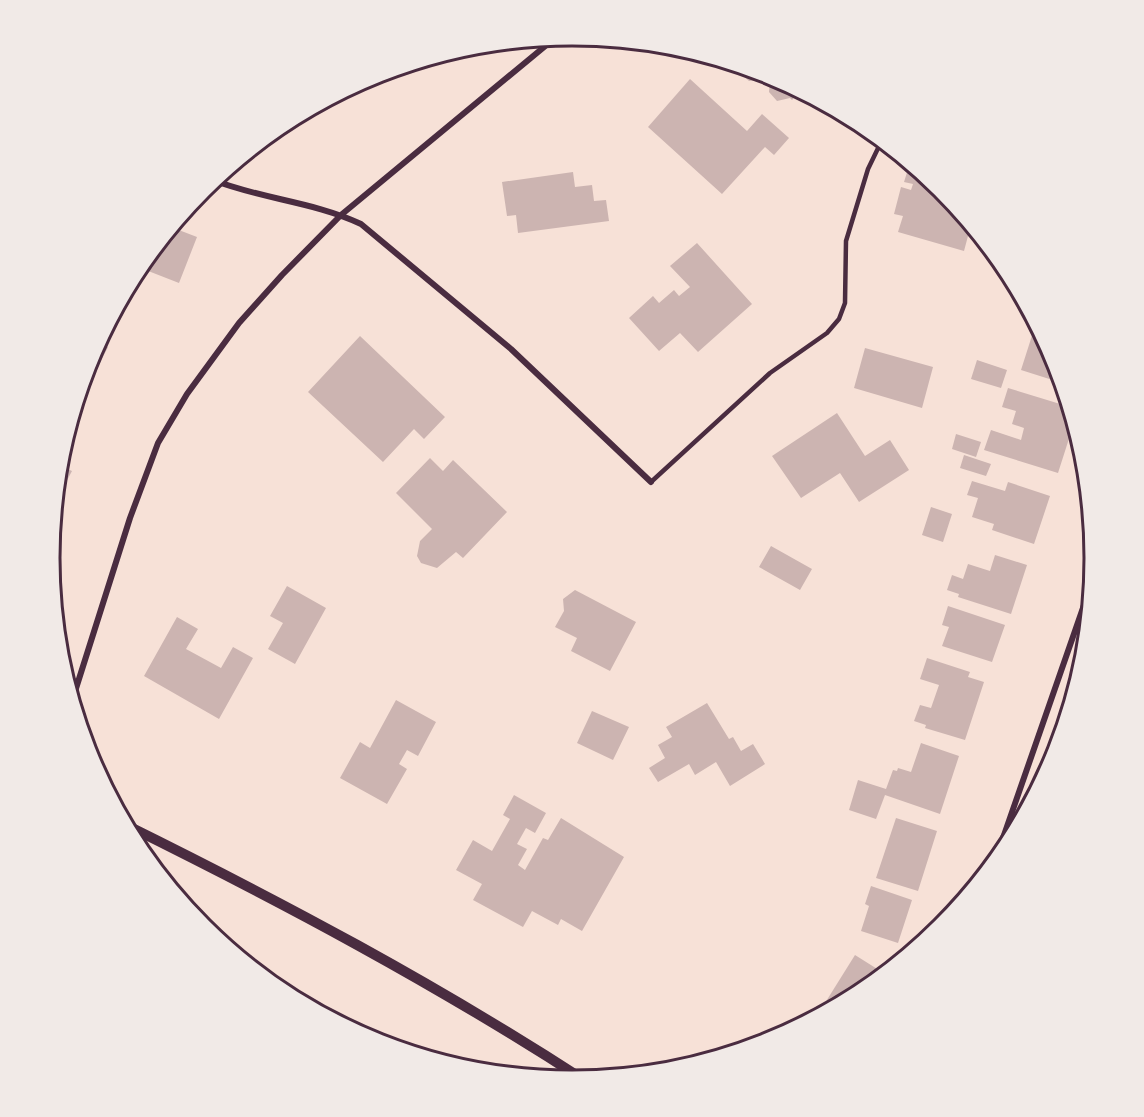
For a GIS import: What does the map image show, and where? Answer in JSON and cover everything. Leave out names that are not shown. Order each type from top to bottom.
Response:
[{"type":"street","points":[[76,688],[130,518],[158,443],[187,394],[239,323],[282,274],[341,215],[543,48]]},
{"type":"street","points":[[223,184],[237,190],[341,215],[361,224],[511,349],[651,482]]},
{"type":"street","points":[[1006,830],[1081,614]]},
{"type":"street","points":[[139,832],[290,907],[476,1012],[568,1070]]},
{"type":"lane","points":[[651,482],[770,373],[826,333],[839,319],[844,303],[846,241],[868,169],[878,148]]},
{"type":"building","points":[[690,79],[747,131],[762,114],[789,138],[774,155],[765,147],[722,194],[648,127]]},
{"type":"building","points":[[770,86],[794,97],[792,100],[790,98],[777,101],[769,92]]},
{"type":"building","points":[[573,172],[575,187],[592,185],[594,201],[606,200],[609,221],[518,233],[516,215],[507,216],[502,182]]},
{"type":"building","points":[[907,172],[957,221],[969,236],[964,251],[898,232],[903,216],[894,214],[901,187],[911,190],[913,184],[904,182]]},
{"type":"building","points":[[180,230],[197,237],[179,283],[148,271]]},
{"type":"building","points":[[697,243],[752,304],[698,352],[680,333],[659,351],[629,318],[653,296],[659,303],[674,290],[679,296],[690,287],[670,266]]},
{"type":"building","points":[[1032,335],[1051,380],[1021,370]]},
{"type":"building","points":[[360,336],[445,417],[424,439],[414,429],[383,462],[308,392]]},
{"type":"building","points":[[107,346],[108,347],[96,370]]},
{"type":"building","points":[[865,348],[933,367],[922,408],[854,388]]},
{"type":"building","points":[[977,360],[1007,370],[1001,388],[971,379]]},
{"type":"building","points":[[1008,388],[1060,404],[1069,437],[1058,473],[984,450],[991,430],[1021,440],[1024,428],[1012,424],[1016,411],[1002,407]]},
{"type":"building","points":[[837,413],[865,456],[890,440],[909,470],[859,502],[840,473],[801,498],[772,456]]},
{"type":"building","points":[[956,434],[981,442],[976,457],[952,449]]},
{"type":"building","points":[[964,455],[991,464],[986,476],[960,468]]},
{"type":"building","points":[[430,458],[443,471],[453,460],[507,512],[463,558],[456,552],[437,568],[421,563],[417,556],[420,541],[432,529],[396,493]]},
{"type":"building","points":[[68,469],[72,471],[66,483]]},
{"type":"building","points":[[972,481],[1005,491],[1008,482],[1050,496],[1034,544],[992,530],[994,524],[972,517],[978,498],[967,495]]},
{"type":"building","points":[[931,507],[952,514],[943,542],[922,535]]},
{"type":"building","points":[[771,546],[812,569],[800,590],[759,567]]},
{"type":"building","points":[[995,555],[1027,565],[1011,614],[958,597],[959,594],[947,590],[952,575],[963,579],[968,564],[990,571]]},
{"type":"building","points":[[287,586],[326,608],[295,664],[268,649],[283,623],[270,616]]},
{"type":"building","points":[[575,590],[636,622],[610,671],[571,651],[577,638],[555,627],[564,611],[563,599]]},
{"type":"building","points":[[948,606],[1005,625],[992,662],[942,646],[949,627],[942,625]]},
{"type":"building","points":[[177,617],[198,629],[186,649],[221,668],[233,647],[253,658],[219,719],[144,676]]},
{"type":"building","points":[[927,658],[970,672],[968,677],[984,682],[965,740],[925,728],[926,725],[914,721],[920,705],[931,708],[939,685],[920,679]]},
{"type":"building","points":[[396,700],[436,722],[418,756],[407,750],[399,764],[407,769],[387,804],[340,778],[360,742],[370,748]]},
{"type":"building","points":[[707,703],[729,739],[733,737],[741,751],[753,744],[765,764],[730,786],[716,762],[695,775],[689,764],[658,782],[649,768],[665,758],[658,745],[672,737],[666,727]]},
{"type":"building","points":[[592,711],[629,727],[613,760],[577,743]]},
{"type":"building","points":[[921,743],[959,756],[940,814],[885,795],[876,819],[849,810],[858,780],[886,789],[893,770],[897,771],[898,768],[911,772]]},
{"type":"building","points":[[514,795],[546,813],[535,833],[526,828],[517,844],[527,849],[518,865],[525,870],[543,838],[548,840],[561,818],[624,857],[582,931],[561,919],[558,925],[532,911],[523,927],[473,900],[482,884],[456,870],[473,840],[492,851],[510,819],[503,815]]},
{"type":"building","points":[[896,818],[937,831],[918,891],[876,878]]},
{"type":"building","points":[[871,886],[912,900],[898,943],[861,931],[869,906],[865,904]]},
{"type":"building","points":[[855,955],[878,969],[828,1002],[825,1003]]}]
